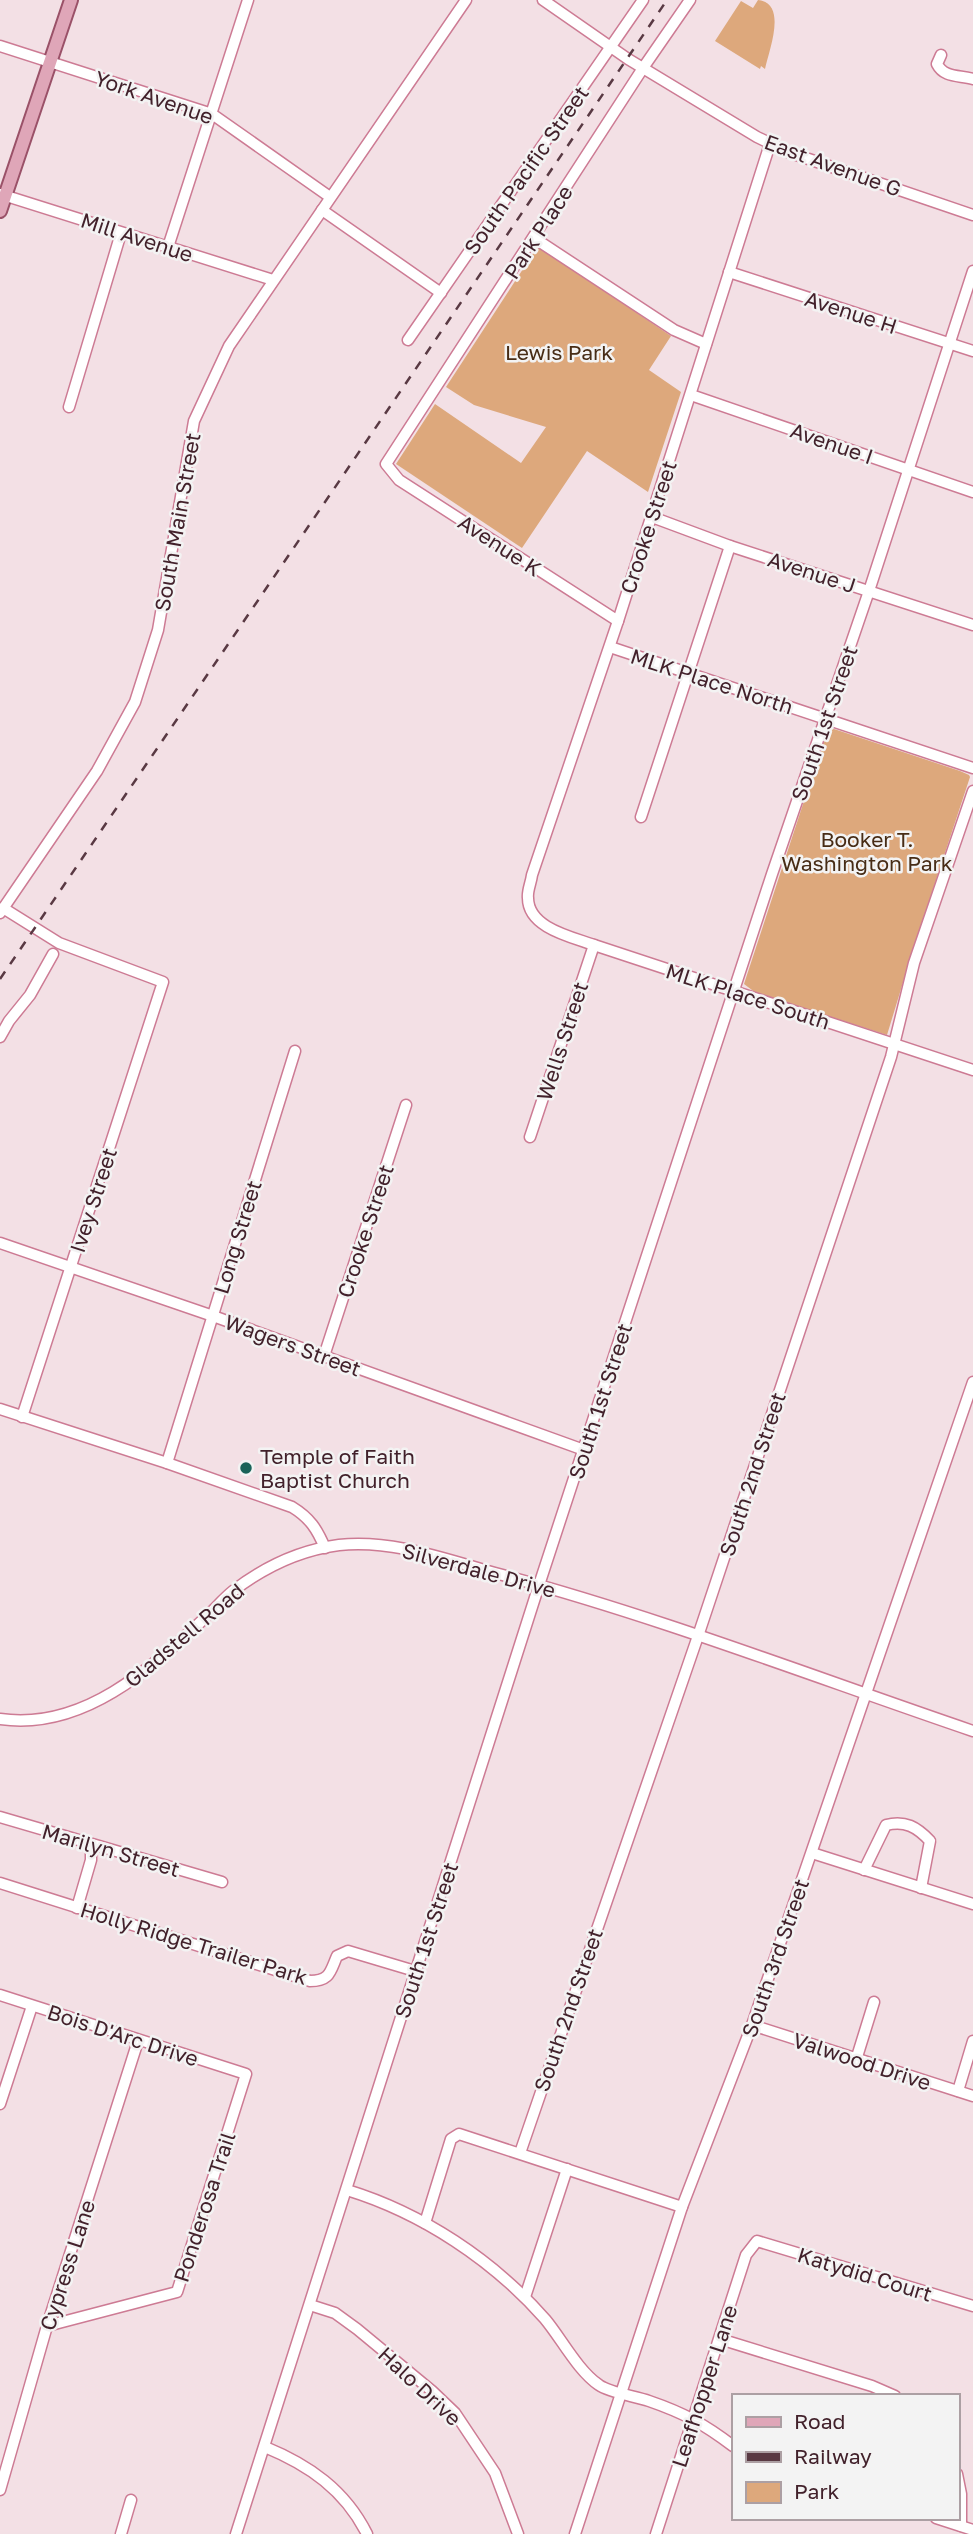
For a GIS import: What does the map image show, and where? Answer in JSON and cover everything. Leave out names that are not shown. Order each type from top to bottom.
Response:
[{"type":"main road","points":[[0,211],[3,195],[71,0]]},
{"type":"street","points":[[168,247],[248,0]]},
{"type":"street","name":"South Main Street","points":[[1,910],[97,771],[135,702],[158,630],[194,421],[229,346],[466,0]]},
{"type":"street","name":"East Avenue G","points":[[543,0],[628,59],[771,144],[973,215]]},
{"type":"street","name":"South Pacific Street","points":[[408,340],[643,0]]},
{"type":"street","name":"Park Place","points":[[386,464],[690,0]]},
{"type":"street","name":"York Avenue","points":[[0,46],[212,114],[330,197]]},
{"type":"street","points":[[941,55],[937,64],[941,71],[948,75],[973,79]]},
{"type":"street","name":"Crooke Street","points":[[530,909],[527,897],[532,876],[610,647],[771,144]]},
{"type":"street","name":"Mill Avenue","points":[[3,195],[273,280]]},
{"type":"street","points":[[321,210],[441,293]]},
{"type":"street","points":[[69,407],[121,233]]},
{"type":"street","points":[[534,238],[674,330],[706,344]]},
{"type":"street","name":"South 1st Street","points":[[236,2534],[539,1584],[973,271]]},
{"type":"street","name":"Avenue H","points":[[729,272],[973,351]]},
{"type":"street","name":"Avenue I","points":[[691,395],[973,492]]},
{"type":"street","name":"Avenue K","points":[[386,464],[399,480],[618,621]]},
{"type":"street","name":"Avenue J","points":[[652,516],[730,546],[973,625]]},
{"type":"street","points":[[642,817],[730,546]]},
{"type":"street","name":"MLK Place North","points":[[610,647],[973,768]]},
{"type":"street","name":"South 2nd Street","points":[[520,2153],[698,1636],[894,1044],[914,963],[973,791]]},
{"type":"street","name":"MLK Place South","points":[[530,909],[537,919],[552,929],[594,945],[973,1070]]},
{"type":"street","name":"Ivey Street","points":[[1,910],[59,943],[163,982],[22,1417]]},
{"type":"street","name":"Wells Street","points":[[530,1138],[594,945]]},
{"type":"street","points":[[0,1037],[30,995],[53,954]]},
{"type":"street","name":"Long Street","points":[[167,1463],[295,1051]]},
{"type":"street","name":"Crooke Street","points":[[324,1356],[406,1105]]},
{"type":"street","name":"Wagers Street","points":[[0,1243],[213,1316],[584,1450]]},
{"type":"street","name":"South 3rd Street","points":[[575,2534],[682,2207],[752,2025],[973,1382]]},
{"type":"street","points":[[0,1409],[292,1507],[307,1516],[317,1528],[325,1548]]},
{"type":"street","name":"Silverdale Drive","points":[[325,1548],[340,1545],[380,1546],[415,1551],[539,1584],[973,1731]]},
{"type":"street","name":"Gladstell Road","points":[[0,1719],[29,1721],[50,1718],[97,1702],[127,1685],[232,1592],[260,1573],[284,1560],[325,1548]]},
{"type":"street","name":"Marilyn Street","points":[[0,1817],[222,1882]]},
{"type":"street","points":[[864,1870],[886,1825],[897,1822],[910,1825],[921,1831],[930,1841],[921,1888]]},
{"type":"street","points":[[78,1908],[91,1860],[92,1844]]},
{"type":"street","points":[[812,1853],[973,1904]]},
{"type":"street","name":"Holly Ridge Trailer Park","points":[[0,1883],[310,1981],[321,1981],[329,1975],[337,1956],[348,1951],[415,1971]]},
{"type":"street","name":"Bois D'Arc Drive","points":[[0,1996],[246,2074]]},
{"type":"street","points":[[856,2060],[874,2002]]},
{"type":"street","points":[[0,2104],[32,2006]]},
{"type":"street","name":"Valwood Drive","points":[[752,2025],[973,2096]]},
{"type":"street","name":"Cypress Lane","points":[[0,2490],[47,2326],[138,2041]]},
{"type":"street","points":[[958,2091],[973,2041]]},
{"type":"street","name":"Ponderosa Trail","points":[[47,2326],[177,2292],[246,2074]]},
{"type":"street","points":[[425,2223],[451,2139],[463,2135],[682,2207]]},
{"type":"street","points":[[525,2297],[567,2169]]},
{"type":"street","points":[[347,2190],[389,2205],[425,2223],[476,2256],[525,2297],[601,2386],[694,2418],[732,2445]]},
{"type":"street","name":"Katydid Court","points":[[757,2241],[973,2306]]},
{"type":"street","name":"Leafhopper Lane","points":[[656,2534],[746,2255],[757,2241]]},
{"type":"street","name":"Halo Drive","points":[[310,2305],[335,2313],[358,2329],[455,2413],[495,2473],[518,2534]]},
{"type":"street","points":[[720,2339],[872,2386],[890,2394]]},
{"type":"street","points":[[265,2447],[290,2457],[332,2487],[350,2506],[367,2534]]},
{"type":"street","points":[[959,2484],[961,2526]]},
{"type":"street","points":[[121,2534],[131,2500]]},
{"type":"street","points":[[942,2520],[973,2530]]},
{"type":"green space","points":[[758,0],[767,3],[774,18],[765,69],[761,66],[760,69],[715,41],[741,1],[753,8]]},
{"type":"green space","name":"Lewis Park","points":[[538,246],[671,336],[649,370],[681,392],[648,492],[587,451],[522,548],[396,464],[435,404],[521,463],[546,427],[474,405],[446,387]]},
{"type":"green space","name":"Booker T. Washington Park","points":[[834,729],[960,771],[970,777],[887,1035],[756,993],[744,984],[826,734]]},
{"type":"railway","points":[[0,979],[667,0]]},
{"type":"place","name":"Temple of Faith Baptist Church","points":[[246,1468]]}]
